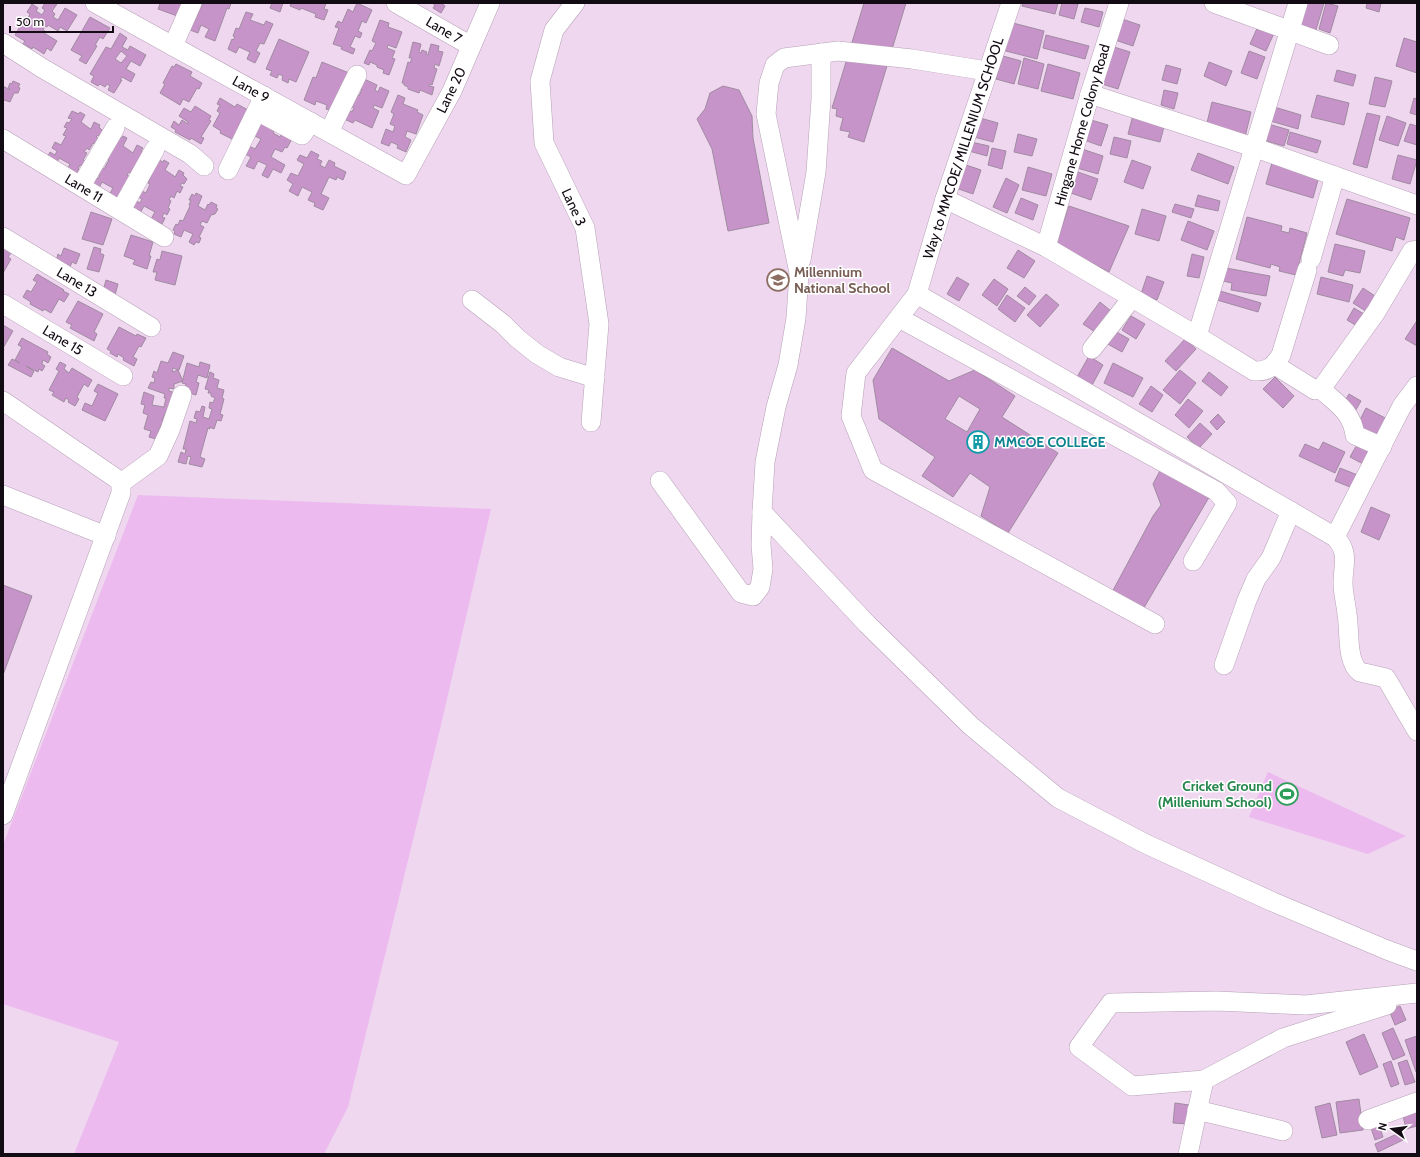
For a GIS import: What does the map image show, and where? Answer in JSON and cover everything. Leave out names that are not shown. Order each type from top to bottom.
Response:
[{"type":"street","name":"Lane 9","points":[[95,3],[173,46],[261,104],[311,122],[406,174]]},
{"type":"street","points":[[173,46],[192,3]]},
{"type":"street","name":"Lane 7","points":[[396,3],[471,46]]},
{"type":"street","name":"Lane 20","points":[[406,174],[452,91],[490,3]]},
{"type":"street","name":"Lane 3","points":[[575,3],[554,30],[540,81],[544,144],[585,228],[599,324],[591,422]]},
{"type":"street","name":"Way to MMCOE/ MILLENIUM SCHOOL","points":[[917,294],[945,199],[1011,3]]},
{"type":"street","name":"Hingane Home Colony Road","points":[[1046,248],[1090,94],[1119,3]]},
{"type":"street","points":[[1214,3],[1329,45]]},
{"type":"street","points":[[1197,336],[1253,147],[1298,3]]},
{"type":"street","points":[[3,43],[42,68],[190,154],[204,166]]},
{"type":"street","points":[[799,273],[766,114],[769,82],[775,65],[784,58],[838,51],[912,59],[987,71]]},
{"type":"street","points":[[660,481],[741,593],[753,596],[760,587],[763,569],[761,545],[765,462],[776,407],[788,365],[796,318],[799,273],[816,172],[821,99],[821,53]]},
{"type":"street","points":[[329,132],[357,75]]},
{"type":"street","points":[[1090,94],[1253,147],[1417,205]]},
{"type":"street","points":[[228,170],[261,104]]},
{"type":"street","points":[[81,186],[115,128]]},
{"type":"street","name":"Lane 11","points":[[3,139],[164,237]]},
{"type":"street","points":[[121,210],[155,149]]},
{"type":"street","points":[[945,199],[1046,248],[1254,371],[1261,372],[1275,365],[1281,355],[1336,176]]},
{"type":"street","name":"Lane 13","points":[[3,237],[151,326]]},
{"type":"street","points":[[1321,390],[1376,312],[1412,251],[1417,250]]},
{"type":"street","points":[[1155,624],[873,470],[851,416],[856,373],[917,294],[1335,537],[1341,543],[1345,556],[1343,582],[1352,659],[1357,670],[1360,672],[1386,678],[1417,730]]},
{"type":"street","points":[[1092,349],[1132,298]]},
{"type":"street","points":[[472,300],[503,324],[517,338],[543,357],[559,367],[595,378]]},
{"type":"street","name":"Lane 15","points":[[3,304],[123,376]]},
{"type":"street","points":[[899,318],[1216,491],[1227,503],[1193,561]]},
{"type":"street","points":[[1275,365],[1315,390],[1321,390],[1348,414],[1353,424],[1355,435],[1382,447]]},
{"type":"street","points":[[1335,537],[1402,406],[1417,386]]},
{"type":"street","points":[[121,483],[158,456],[170,430],[182,395]]},
{"type":"street","points":[[3,401],[117,478],[121,483],[121,493],[106,536],[3,815]]},
{"type":"street","points":[[3,495],[106,536]]},
{"type":"street","points":[[1224,665],[1256,579],[1271,558],[1291,511]]},
{"type":"street","points":[[762,512],[867,624],[971,726],[1058,798],[1146,844],[1258,895],[1387,950],[1417,961]]},
{"type":"street","points":[[1417,994],[1283,1038],[1204,1080],[1132,1086],[1079,1048],[1111,1002],[1217,1001],[1306,1005],[1417,994]]},
{"type":"street","points":[[1188,1154],[1204,1080]]},
{"type":"street","points":[[1368,1120],[1417,1102]]},
{"type":"street","points":[[1197,1110],[1282,1131]]},
{"type":"shaded area","points":[[138,495],[491,509],[441,725],[348,1107],[324,1154],[74,1154],[119,1042],[3,1004],[3,845]]},
{"type":"shaded area","name":"Cricket Ground (Millenium School)","points":[[1268,772],[1406,836],[1368,854],[1249,817]]},
{"type":"building","points":[[45,3],[57,4],[52,11],[55,14],[53,17],[58,20],[65,8],[77,15],[67,31],[60,27],[58,31],[48,25],[47,27],[45,26],[43,30],[45,31],[44,33],[57,41],[51,51],[47,48],[44,54],[33,47],[32,49],[23,44],[25,41],[15,35],[25,18],[27,20],[30,14],[27,12],[32,4],[38,8],[36,11],[42,15],[45,10],[42,8]]},
{"type":"building","points":[[156,3],[185,3],[180,17],[158,9],[160,4]]},
{"type":"building","points":[[203,3],[231,3],[229,9],[227,8],[215,41],[205,37],[209,29],[201,25],[198,33],[190,30]]},
{"type":"building","points":[[272,3],[283,3],[280,12],[270,8]]},
{"type":"building","points":[[291,3],[326,3],[324,9],[328,10],[324,20],[315,17],[316,14],[301,8],[300,10],[290,6]]},
{"type":"building","points":[[357,3],[372,10],[366,23],[362,21],[358,31],[362,33],[360,38],[355,36],[350,47],[355,49],[353,54],[341,49],[342,47],[333,44],[339,28],[335,27],[338,21],[342,23],[348,9],[353,12]]},
{"type":"building","points":[[432,3],[441,3],[445,6],[441,13],[433,8],[435,5]]},
{"type":"building","points":[[864,3],[906,3],[864,142],[848,137],[850,132],[840,130],[843,118],[836,116],[837,109],[832,108]]},
{"type":"building","points":[[1023,3],[1058,3],[1055,14],[1022,6]]},
{"type":"building","points":[[1062,3],[1078,4],[1074,19],[1059,15]]},
{"type":"building","points":[[1306,3],[1324,3],[1316,30],[1300,25]]},
{"type":"building","points":[[1326,3],[1338,6],[1330,33],[1319,29]]},
{"type":"building","points":[[1367,3],[1381,3],[1379,12],[1366,8]]},
{"type":"building","points":[[1085,8],[1103,12],[1099,27],[1081,22]]},
{"type":"building","points":[[246,12],[253,14],[250,20],[264,25],[266,21],[273,24],[264,44],[260,43],[256,51],[260,53],[255,63],[247,59],[250,52],[239,47],[236,53],[228,49],[232,39],[233,40],[235,37],[233,36],[236,28],[239,29]]},
{"type":"building","points":[[90,17],[110,28],[103,39],[100,37],[95,45],[97,46],[86,64],[79,60],[82,56],[71,50]]},
{"type":"building","points":[[1122,19],[1140,25],[1133,46],[1115,40]]},
{"type":"building","points":[[380,20],[389,23],[388,27],[402,32],[396,48],[388,45],[387,48],[395,51],[392,58],[395,59],[389,75],[383,73],[384,70],[377,67],[377,65],[370,62],[369,65],[364,63],[370,50],[372,51],[376,43],[372,41]]},
{"type":"building","points":[[1009,22],[1044,31],[1037,59],[1002,50]]},
{"type":"building","points":[[1259,24],[1275,31],[1266,51],[1250,44]]},
{"type":"building","points":[[120,33],[127,38],[122,47],[128,50],[130,46],[146,55],[140,66],[131,61],[126,69],[135,74],[131,82],[122,77],[120,80],[122,80],[114,93],[108,90],[110,86],[107,84],[105,87],[100,84],[98,86],[91,82],[94,76],[90,74],[106,47],[111,49]],"holes":[[[121,51],[127,56],[121,63],[115,59]]]},
{"type":"building","points":[[1046,35],[1089,46],[1085,59],[1043,48]]},
{"type":"building","points":[[1404,38],[1417,42],[1417,73],[1396,66]]},
{"type":"building","points":[[279,39],[309,52],[296,82],[289,79],[288,83],[282,80],[283,76],[279,74],[277,78],[270,75],[272,71],[266,69]]},
{"type":"building","points":[[413,42],[421,44],[419,52],[421,53],[422,50],[427,52],[426,54],[428,55],[431,44],[439,46],[438,51],[443,52],[439,66],[435,64],[434,68],[437,69],[432,85],[430,84],[429,86],[434,87],[432,95],[420,90],[419,93],[408,89],[404,83],[402,83],[408,62],[410,63],[412,58],[409,58]]},
{"type":"building","points":[[1114,47],[1130,52],[1118,89],[1102,84]]},
{"type":"building","points":[[1249,51],[1265,57],[1257,79],[1241,73]]},
{"type":"building","points":[[1003,56],[1021,61],[1014,84],[996,79]]},
{"type":"building","points":[[1024,58],[1044,64],[1038,89],[1018,84]]},
{"type":"building","points":[[322,62],[349,73],[335,112],[326,109],[327,105],[316,101],[315,105],[304,100],[313,77],[316,78]]},
{"type":"building","points":[[1209,62],[1232,71],[1226,86],[1204,76]]},
{"type":"building","points":[[176,64],[192,72],[190,76],[202,83],[199,89],[197,88],[189,102],[183,99],[180,105],[160,93],[165,84],[163,83],[172,66],[174,67]]},
{"type":"building","points":[[1048,64],[1080,73],[1073,99],[1041,91]]},
{"type":"building","points":[[1166,65],[1181,69],[1177,84],[1162,80]]},
{"type":"building","points":[[1337,70],[1356,75],[1353,86],[1334,81]]},
{"type":"building","points":[[360,77],[377,85],[375,90],[378,92],[380,87],[389,91],[382,108],[374,105],[373,108],[379,111],[372,128],[355,120],[353,123],[342,118],[346,109],[352,112],[354,108],[352,107],[357,94],[359,96],[362,89],[356,86]]},
{"type":"building","points":[[1375,77],[1392,81],[1385,107],[1369,104]]},
{"type":"building","points":[[13,81],[20,84],[18,87],[20,88],[18,93],[14,93],[10,102],[4,100],[3,103],[3,86],[10,90],[8,88],[10,83],[12,84]]},
{"type":"building","points":[[723,86],[739,90],[752,116],[753,138],[769,223],[728,231],[712,149],[697,119],[705,109],[710,93]]},
{"type":"building","points":[[1164,90],[1178,93],[1174,109],[1161,105]]},
{"type":"building","points":[[398,95],[405,98],[403,104],[418,110],[417,112],[423,115],[416,134],[407,131],[405,137],[411,140],[406,152],[397,148],[398,145],[391,142],[389,146],[381,143],[386,129],[393,132],[395,126],[390,124],[394,114],[391,112]]},
{"type":"building","points":[[1317,95],[1349,103],[1344,125],[1311,117]]},
{"type":"building","points":[[220,98],[235,107],[237,104],[250,111],[234,140],[220,133],[221,131],[213,126],[220,113],[217,111],[220,105],[217,104]]},
{"type":"building","points":[[1414,98],[1417,99],[1417,115],[1410,113]]},
{"type":"building","points":[[1212,102],[1251,112],[1245,137],[1206,127]]},
{"type":"building","points":[[195,106],[211,116],[209,120],[211,121],[201,137],[204,138],[201,144],[191,138],[190,140],[175,132],[176,130],[171,127],[174,121],[179,125],[182,120],[188,124],[188,122],[179,116],[184,108],[191,112]]},
{"type":"building","points":[[1271,106],[1301,115],[1298,129],[1267,120]]},
{"type":"building","points":[[72,111],[79,114],[80,112],[85,115],[81,122],[89,128],[91,129],[94,122],[100,125],[99,127],[103,131],[100,136],[98,135],[96,137],[99,139],[96,145],[93,143],[89,150],[87,148],[84,152],[87,153],[83,160],[85,161],[83,167],[80,165],[78,169],[81,171],[78,176],[66,172],[70,164],[59,158],[55,167],[47,158],[50,152],[55,155],[57,151],[52,148],[55,142],[61,145],[66,136],[63,135],[67,128],[64,127],[67,122],[69,123],[72,119],[68,118]]},
{"type":"building","points":[[1367,113],[1380,116],[1367,168],[1353,164]]},
{"type":"building","points":[[1133,115],[1165,123],[1160,142],[1128,134]]},
{"type":"building","points":[[1387,116],[1406,123],[1398,146],[1379,140]]},
{"type":"building","points":[[980,118],[998,123],[993,142],[974,137]]},
{"type":"building","points":[[1091,120],[1108,125],[1101,146],[1084,140]]},
{"type":"building","points":[[261,121],[276,128],[273,133],[280,137],[282,133],[292,139],[287,148],[285,147],[282,152],[275,149],[271,157],[285,165],[281,173],[273,169],[268,178],[262,175],[267,165],[258,161],[254,169],[246,166],[251,157],[243,153],[247,145],[255,149],[261,139],[253,135]]},
{"type":"building","points":[[1268,124],[1289,130],[1284,146],[1263,140]]},
{"type":"building","points":[[1410,124],[1417,126],[1417,145],[1404,141]]},
{"type":"building","points":[[1290,132],[1321,141],[1317,153],[1287,144]]},
{"type":"building","points":[[115,134],[122,138],[123,136],[127,138],[123,146],[133,153],[137,145],[143,148],[141,151],[144,152],[132,173],[129,172],[127,175],[130,177],[121,199],[109,195],[113,188],[102,182],[98,190],[90,182],[93,176],[98,179],[100,175],[95,172],[98,166],[104,169],[109,160],[106,158]]},
{"type":"building","points":[[1018,134],[1037,139],[1032,156],[1014,152]]},
{"type":"building","points":[[1114,137],[1131,141],[1127,158],[1110,154]]},
{"type":"building","points":[[971,142],[989,146],[987,156],[969,151]]},
{"type":"building","points":[[992,148],[1006,151],[1002,169],[988,165]]},
{"type":"building","points":[[1082,149],[1103,156],[1098,174],[1077,168]]},
{"type":"building","points":[[311,151],[319,155],[317,159],[322,161],[320,165],[325,168],[329,160],[335,163],[334,166],[346,172],[343,180],[337,177],[336,180],[329,177],[321,194],[329,198],[323,210],[314,206],[315,203],[308,200],[312,192],[302,187],[298,196],[289,191],[293,184],[287,180],[291,173],[298,176],[304,164],[297,160],[300,155],[307,158]]},
{"type":"building","points":[[1198,153],[1234,167],[1228,184],[1191,170]]},
{"type":"building","points":[[1398,155],[1417,160],[1410,184],[1392,179]]},
{"type":"building","points":[[157,159],[163,162],[164,160],[169,163],[165,170],[175,177],[179,170],[184,173],[183,175],[187,179],[184,184],[182,183],[180,186],[183,187],[180,193],[177,191],[174,198],[171,196],[169,200],[171,201],[168,208],[170,209],[167,215],[164,213],[162,217],[165,218],[162,224],[157,221],[156,223],[151,219],[155,212],[144,206],[139,215],[134,212],[136,209],[131,206],[134,200],[140,203],[142,199],[136,196],[140,190],[146,193],[150,184],[148,183],[151,176],[148,175],[156,167],[153,165]]},
{"type":"building","points":[[1273,159],[1320,173],[1313,198],[1266,184]]},
{"type":"building","points":[[1132,160],[1151,167],[1143,189],[1124,182]]},
{"type":"building","points":[[963,164],[981,170],[973,194],[956,188]]},
{"type":"building","points":[[1028,167],[1052,174],[1046,196],[1022,190]]},
{"type":"building","points":[[1075,171],[1098,179],[1091,200],[1068,192]]},
{"type":"building","points":[[1006,178],[1019,185],[1007,213],[993,207]]},
{"type":"building","points":[[196,193],[202,196],[198,206],[205,210],[211,202],[217,205],[216,208],[218,209],[215,214],[211,215],[207,223],[202,221],[200,225],[204,227],[199,237],[201,238],[199,243],[196,242],[194,245],[189,242],[193,234],[184,230],[181,237],[174,234],[175,231],[173,230],[176,224],[178,225],[180,220],[183,221],[190,206],[191,200],[189,200],[192,194],[195,196]]},
{"type":"building","points":[[1198,195],[1220,201],[1218,211],[1195,206]]},
{"type":"building","points":[[1021,198],[1038,205],[1033,220],[1015,213]]},
{"type":"building","points":[[1347,199],[1410,218],[1404,240],[1396,237],[1392,251],[1336,234]]},
{"type":"building","points":[[1175,204],[1194,209],[1191,218],[1172,212]]},
{"type":"building","points":[[1069,206],[1129,226],[1109,272],[1056,244]]},
{"type":"building","points":[[1142,209],[1166,216],[1159,241],[1135,234]]},
{"type":"building","points":[[91,212],[112,219],[103,245],[82,239]]},
{"type":"building","points":[[1247,217],[1282,226],[1281,231],[1289,233],[1290,228],[1307,233],[1296,275],[1279,271],[1280,267],[1271,264],[1270,268],[1236,259]]},
{"type":"building","points":[[1188,221],[1214,231],[1207,250],[1181,240]]},
{"type":"building","points":[[131,235],[153,242],[147,269],[133,264],[135,260],[124,256]]},
{"type":"building","points":[[1335,244],[1365,251],[1360,273],[1345,270],[1343,276],[1328,272]]},
{"type":"building","points":[[94,247],[101,249],[100,253],[104,255],[99,272],[87,269]]},
{"type":"building","points":[[3,248],[11,253],[8,257],[11,259],[3,273]]},
{"type":"building","points":[[64,248],[80,254],[76,264],[72,262],[70,267],[56,261],[58,254],[61,256]]},
{"type":"building","points":[[1018,250],[1035,261],[1024,278],[1007,268]]},
{"type":"building","points":[[162,251],[182,256],[175,285],[155,280],[157,272],[153,272],[157,259],[160,260]]},
{"type":"building","points":[[1192,254],[1204,257],[1199,278],[1187,276]]},
{"type":"building","points":[[1226,268],[1270,276],[1266,296],[1231,290],[1232,283],[1223,281]]},
{"type":"building","points":[[37,274],[69,294],[64,302],[59,299],[51,313],[44,309],[43,311],[30,304],[31,302],[23,297],[27,290],[31,292],[37,282],[33,280]]},
{"type":"building","points":[[1147,276],[1164,282],[1157,300],[1141,294]]},
{"type":"building","points":[[957,277],[969,284],[959,301],[947,294]]},
{"type":"building","points":[[1321,277],[1353,285],[1349,302],[1317,294]]},
{"type":"building","points":[[994,279],[1008,289],[997,306],[982,295]]},
{"type":"building","points":[[106,280],[118,284],[115,295],[103,291]]},
{"type":"building","points":[[1025,287],[1036,296],[1029,305],[1017,296]]},
{"type":"building","points":[[1363,288],[1381,300],[1372,315],[1353,303]]},
{"type":"building","points":[[1220,291],[1261,303],[1258,312],[1217,300]]},
{"type":"building","points":[[1046,294],[1059,305],[1040,327],[1027,315]]},
{"type":"building","points":[[1007,295],[1025,308],[1015,322],[998,309]]},
{"type":"building","points":[[78,301],[103,314],[94,332],[97,334],[94,341],[70,328],[72,325],[66,322]]},
{"type":"building","points":[[1100,302],[1111,311],[1095,332],[1083,324]]},
{"type":"building","points":[[1354,308],[1369,317],[1362,329],[1347,320]]},
{"type":"building","points":[[1131,316],[1145,324],[1136,339],[1122,330]]},
{"type":"building","points":[[1416,322],[1417,323],[1417,346],[1405,339]]},
{"type":"building","points":[[3,325],[13,331],[3,348]]},
{"type":"building","points":[[119,327],[136,336],[137,334],[146,338],[141,347],[139,346],[133,357],[137,359],[134,366],[123,360],[124,358],[118,354],[117,357],[110,353],[111,351],[107,349]]},
{"type":"building","points":[[1113,330],[1129,339],[1122,352],[1106,343]]},
{"type":"building","points":[[22,338],[48,352],[47,354],[51,357],[48,363],[43,360],[42,364],[45,366],[42,371],[39,369],[38,372],[26,366],[34,371],[31,377],[8,365],[12,359],[20,363],[15,360],[22,347],[18,345]]},
{"type":"building","points":[[1185,339],[1196,349],[1176,371],[1165,361]]},
{"type":"building","name":"MMCOE COLLEGE","points":[[892,348],[949,381],[975,370],[1015,396],[1002,417],[1058,453],[1008,533],[981,516],[990,487],[970,473],[953,497],[922,476],[935,457],[879,419],[873,380]],"holes":[[[959,396],[980,409],[967,432],[945,419]]]},
{"type":"building","points":[[173,352],[184,356],[179,370],[173,368],[172,372],[178,370],[183,381],[174,384],[174,389],[169,388],[169,391],[176,393],[169,415],[165,413],[162,421],[166,422],[164,426],[161,425],[156,439],[149,437],[151,431],[144,429],[148,415],[143,413],[145,405],[141,404],[144,392],[154,396],[152,405],[164,407],[166,398],[164,398],[165,394],[148,388],[151,382],[154,383],[155,378],[152,377],[154,371],[157,373],[161,361],[168,363]]},
{"type":"building","points":[[1089,356],[1103,365],[1091,387],[1076,379]]},
{"type":"building","points":[[60,362],[66,365],[64,369],[69,373],[72,368],[92,380],[88,387],[84,384],[77,397],[79,399],[75,406],[68,402],[69,400],[66,398],[64,402],[52,395],[54,392],[49,390],[59,371],[56,369]]},
{"type":"building","points":[[200,362],[210,365],[207,378],[198,375],[196,382],[199,383],[196,395],[189,393],[191,390],[185,388],[186,384],[182,383],[187,363],[199,367]]},
{"type":"building","points":[[1113,363],[1143,378],[1133,397],[1104,383]]},
{"type":"building","points":[[1180,370],[1196,383],[1180,404],[1163,390]]},
{"type":"building","points":[[210,372],[214,374],[213,378],[219,380],[217,388],[224,390],[222,398],[224,399],[220,414],[223,415],[221,421],[217,420],[214,429],[210,427],[210,429],[208,428],[200,457],[205,459],[202,467],[189,464],[191,457],[188,456],[186,464],[178,462],[181,452],[185,454],[186,449],[183,449],[190,421],[196,423],[197,419],[194,418],[196,411],[200,412],[202,406],[205,407],[203,417],[209,419],[212,409],[209,408],[210,402],[213,403],[215,398],[211,396],[211,393],[208,393],[209,390],[205,389]]},
{"type":"building","points":[[1209,372],[1228,387],[1221,396],[1202,381]]},
{"type":"building","points":[[1275,377],[1294,396],[1283,408],[1263,389]]},
{"type":"building","points":[[98,384],[118,394],[105,421],[82,410],[85,403],[92,406],[98,393],[94,391]]},
{"type":"building","points":[[1151,386],[1163,395],[1152,412],[1139,404]]},
{"type":"building","points":[[1349,394],[1361,401],[1354,413],[1342,406]]},
{"type":"building","points":[[1188,399],[1203,411],[1189,428],[1175,415]]},
{"type":"building","points":[[1366,408],[1389,420],[1378,440],[1356,428]]},
{"type":"building","points":[[1218,414],[1225,422],[1217,430],[1210,422]]},
{"type":"building","points":[[1200,423],[1212,434],[1199,448],[1187,437]]},
{"type":"building","points":[[1359,441],[1374,449],[1365,465],[1350,457]]},
{"type":"building","points":[[1323,442],[1345,452],[1335,473],[1299,456],[1305,444],[1319,450]]},
{"type":"building","points":[[1162,467],[1211,494],[1142,611],[1111,594],[1153,516],[1161,505],[1153,484]]},
{"type":"building","points":[[1340,468],[1360,476],[1355,489],[1335,481]]},
{"type":"building","points":[[1371,507],[1390,515],[1379,540],[1361,532]]},
{"type":"building","points":[[3,585],[32,596],[3,675]]},
{"type":"building","points":[[1400,1006],[1406,1020],[1395,1025],[1389,1010]]},
{"type":"building","points":[[1393,1028],[1405,1055],[1393,1060],[1382,1033]]},
{"type":"building","points":[[1364,1034],[1378,1067],[1360,1075],[1346,1042]]},
{"type":"building","points":[[1417,1036],[1417,1071],[1416,1072],[1405,1040]]},
{"type":"building","points":[[1407,1060],[1415,1082],[1405,1085],[1398,1063]]},
{"type":"building","points":[[1391,1061],[1399,1084],[1391,1087],[1383,1064]]},
{"type":"building","points":[[1359,1099],[1363,1130],[1340,1133],[1336,1102]]},
{"type":"building","points":[[1175,1103],[1189,1105],[1187,1124],[1173,1123]]},
{"type":"building","points":[[1330,1103],[1337,1135],[1322,1138],[1315,1107]]},
{"type":"building","points":[[1417,1107],[1417,1126],[1406,1129],[1402,1111]]},
{"type":"building","points":[[1378,1122],[1383,1137],[1375,1140],[1370,1125]]},
{"type":"building","points":[[1399,1133],[1403,1140],[1378,1152],[1375,1144]]},
{"type":"place","name":"Millennium National School","points":[[778,280]]},
{"type":"place","name":"MMCOE COLLEGE","points":[[978,442]]},
{"type":"place","name":"Cricket Ground (Millenium School)","points":[[1287,794]]}]
